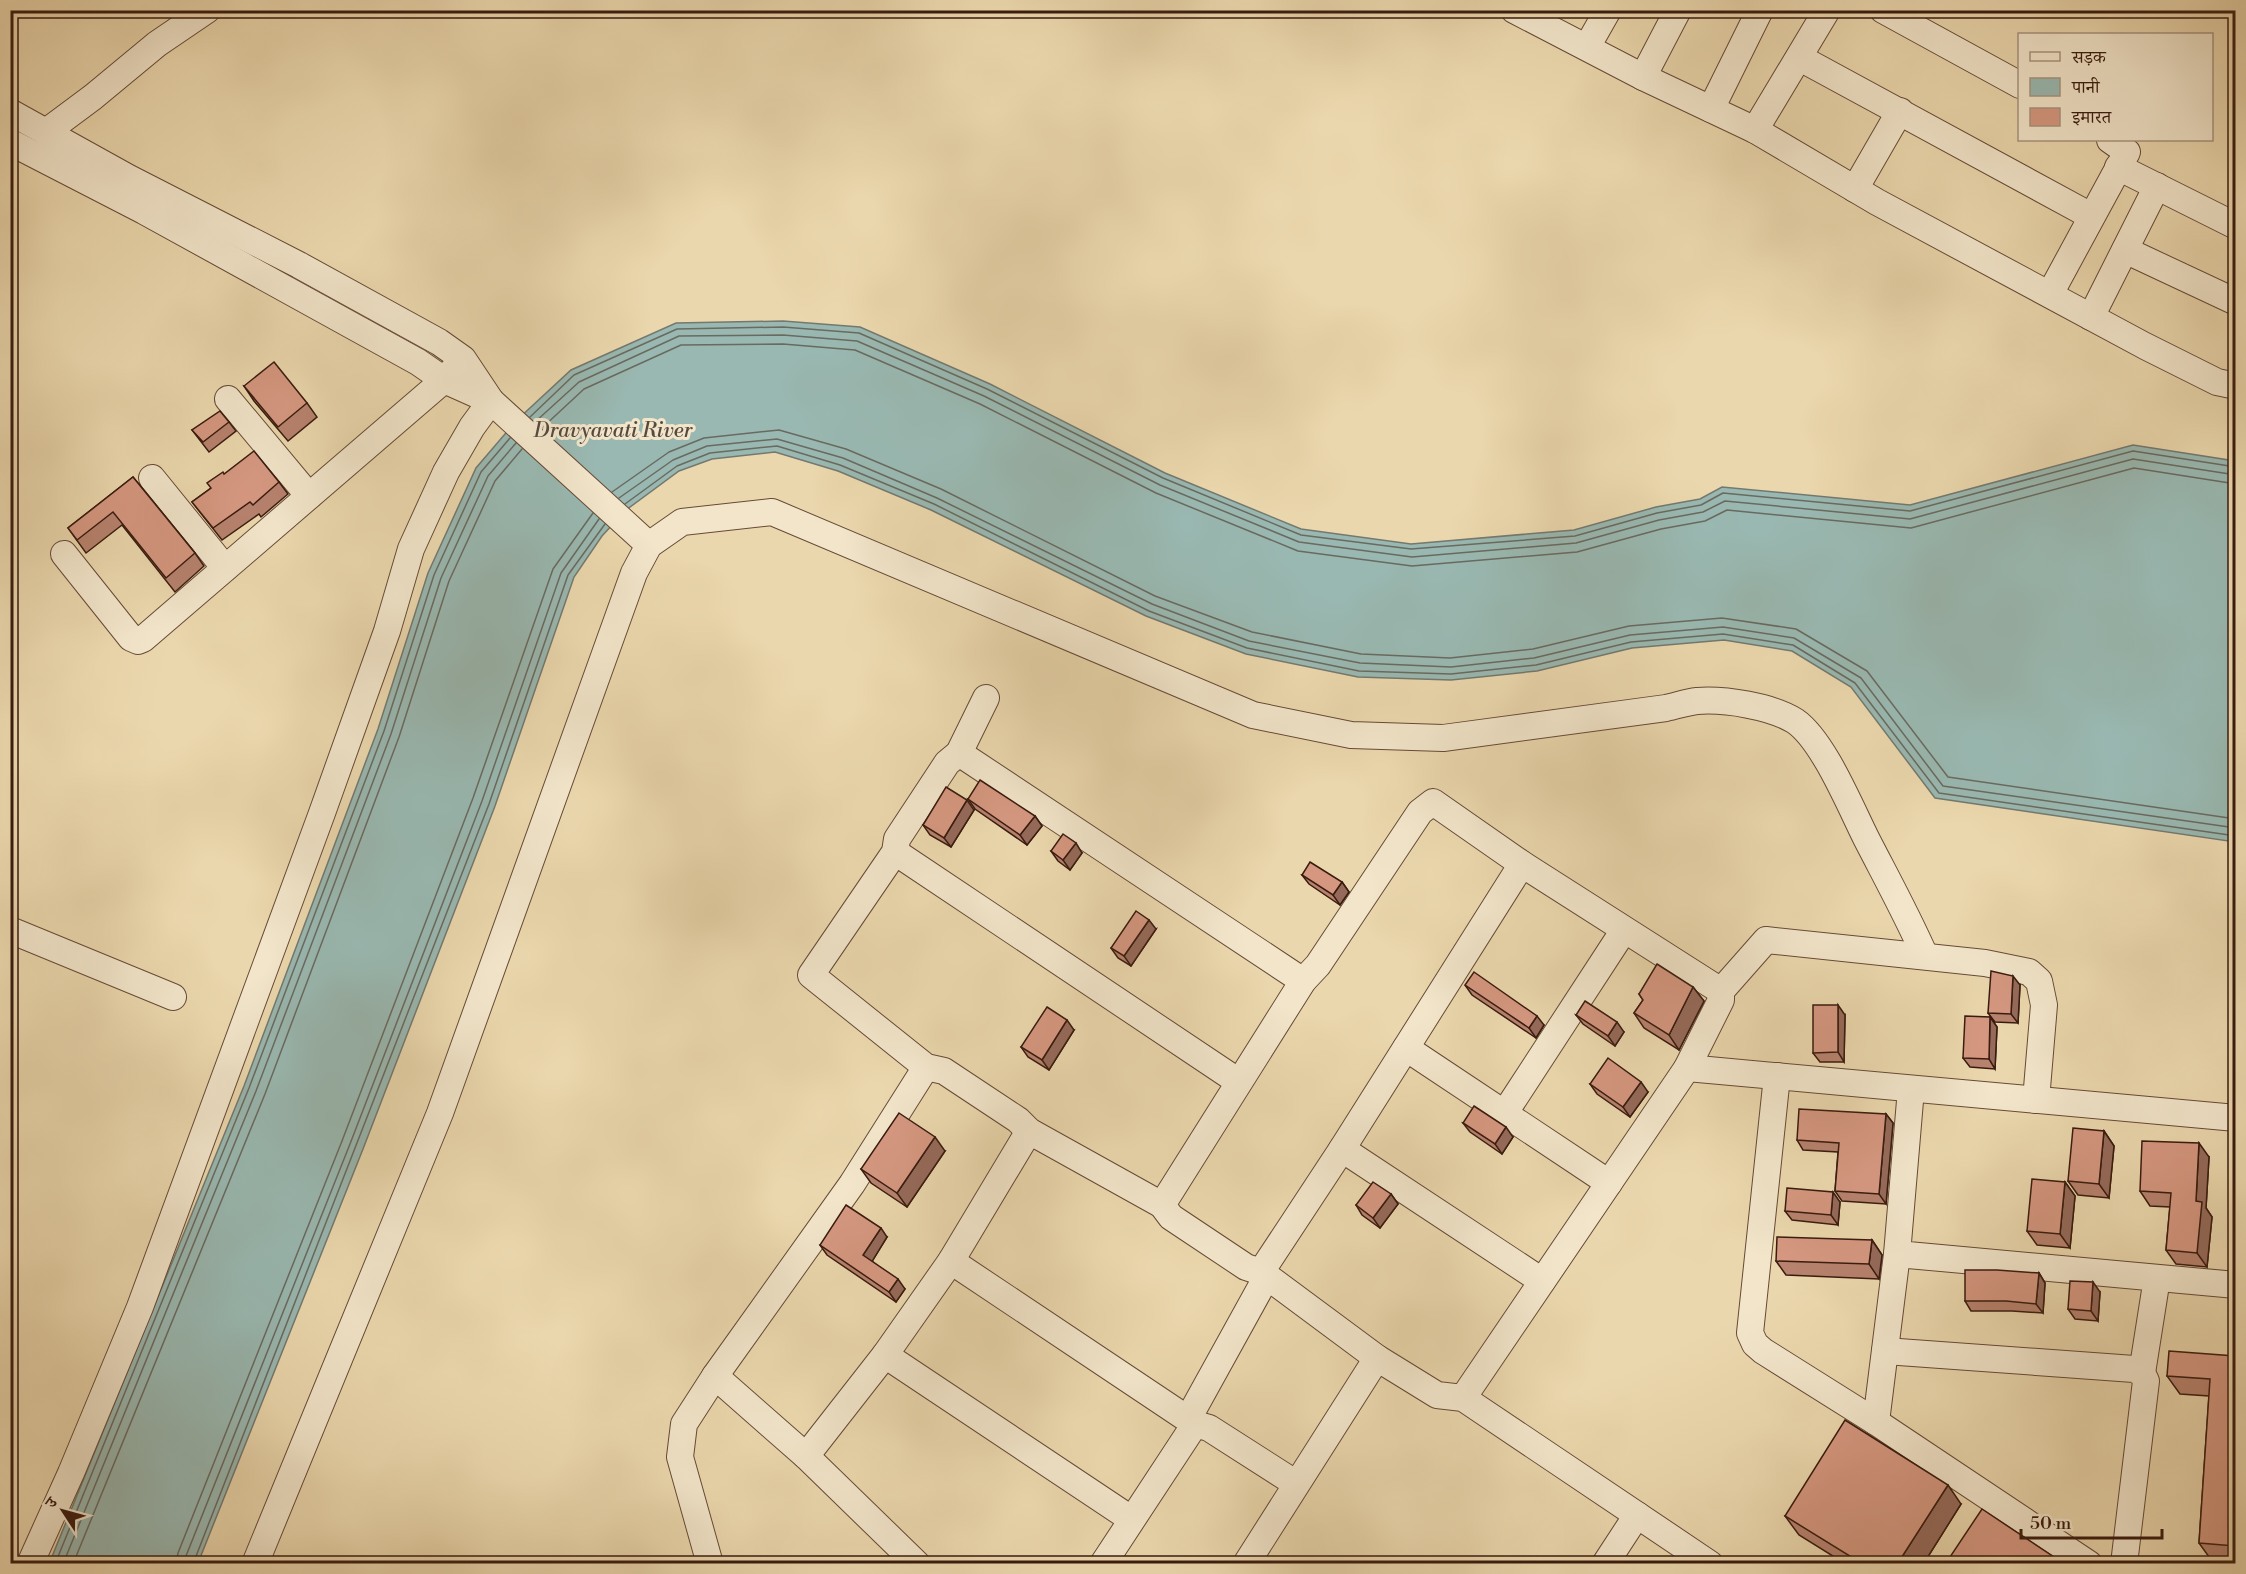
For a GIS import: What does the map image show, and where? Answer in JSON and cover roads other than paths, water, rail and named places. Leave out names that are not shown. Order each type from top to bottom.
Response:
[{"type":"street","points":[[1587,47],[1608,10]]},
{"type":"street","points":[[1643,77],[1678,10]]},
{"type":"street","points":[[1711,109],[1760,10]]},
{"type":"street","points":[[1755,130],[1827,10]]},
{"type":"street","points":[[1883,10],[2018,84]]},
{"type":"street","points":[[46,132],[157,44],[205,11]]},
{"type":"street","points":[[1524,13],[1643,77],[1755,130],[1855,189],[2091,317],[2217,382],[2235,386]]},
{"type":"street","points":[[1800,58],[2091,216]]},
{"type":"street","points":[[1855,189],[1900,111]]},
{"type":"street","points":[[10,112],[439,342],[463,359],[491,401],[649,544]]},
{"type":"street","points":[[2050,294],[2127,152],[2111,141]]},
{"type":"street","points":[[10,142],[144,211],[418,362],[444,380],[491,401]]},
{"type":"street","points":[[2118,167],[2235,226]]},
{"type":"street","points":[[2091,317],[2157,186]]},
{"type":"street","points":[[2125,250],[2235,302]]},
{"type":"street","points":[[64,554],[131,638],[138,641],[143,639],[444,380],[463,359]]},
{"type":"street","points":[[228,399],[309,496]]},
{"type":"street","points":[[30,1563],[71,1473],[140,1307],[322,813],[387,631],[411,549],[446,472],[472,427],[491,401]]},
{"type":"street","points":[[152,478],[225,568]]},
{"type":"street","points":[[255,1563],[440,1113],[634,573],[649,544],[682,522],[772,512],[1253,715],[1352,735],[1443,738],[1666,708],[1698,701],[1763,708],[1796,722],[1829,766],[1906,913],[1925,956]]},
{"type":"street","points":[[986,698],[959,753],[947,763],[897,839],[895,852],[811,975],[926,1067],[944,1071],[1018,1120],[1029,1131],[1162,1205],[1171,1217],[1246,1266],[1264,1274],[1377,1358],[1437,1395],[1463,1398],[1710,1563]]},
{"type":"street","points":[[959,753],[1303,981]]},
{"type":"street","points":[[1162,1205],[1303,981],[1318,965],[1420,812],[1433,802],[1522,864],[1721,991]]},
{"type":"street","points":[[895,852],[1239,1082]]},
{"type":"street","points":[[1103,1563],[1191,1421],[1264,1274],[1522,864]]},
{"type":"street","points":[[10,930],[173,997]]},
{"type":"street","points":[[1504,1114],[1624,930]]},
{"type":"street","points":[[1463,1398],[1688,1068],[1721,1000],[1721,991],[1766,940],[1985,963],[2029,972],[2039,981],[2044,1005],[2036,1100]]},
{"type":"street","points":[[1406,1048],[1609,1183]]},
{"type":"street","points":[[710,1563],[680,1457],[684,1424],[715,1376],[852,1184],[926,1067]]},
{"type":"street","points":[[1688,1068],[2235,1118]]},
{"type":"street","points":[[1777,1076],[1750,1333],[1755,1344],[2089,1563]]},
{"type":"street","points":[[1876,1422],[1898,1254],[1911,1089]]},
{"type":"street","points":[[806,1456],[885,1355],[951,1261],[1029,1131]]},
{"type":"street","points":[[1342,1149],[1542,1281]]},
{"type":"street","points":[[1898,1254],[2235,1285]]},
{"type":"street","points":[[951,1261],[1191,1421],[1209,1428],[1295,1483]]},
{"type":"street","points":[[2142,1373],[2157,1278]]},
{"type":"street","points":[[1885,1351],[2134,1369],[2142,1373],[2146,1380],[2124,1563]]},
{"type":"street","points":[[885,1355],[1131,1519]]},
{"type":"street","points":[[1246,1563],[1377,1358]]},
{"type":"street","points":[[715,1376],[806,1456],[917,1563]]},
{"type":"street","points":[[1605,1563],[1636,1515]]},
{"type":"water","name":"Dravyavati River","points":[[783,321],[860,327],[990,384],[1165,473],[1301,529],[1411,544],[1574,530],[1656,507],[1700,499],[1722,487],[1910,505],[2133,445],[2235,461],[2235,842],[1935,798],[1851,687],[1792,651],[1724,640],[1632,648],[1537,671],[1451,680],[1358,677],[1246,654],[1146,616],[931,510],[838,471],[775,452],[712,459],[679,471],[626,510],[602,536],[574,577],[495,806],[363,1149],[198,1563],[49,1564],[244,1086],[378,729],[428,573],[476,468],[517,420],[571,370],[676,323]]}]
